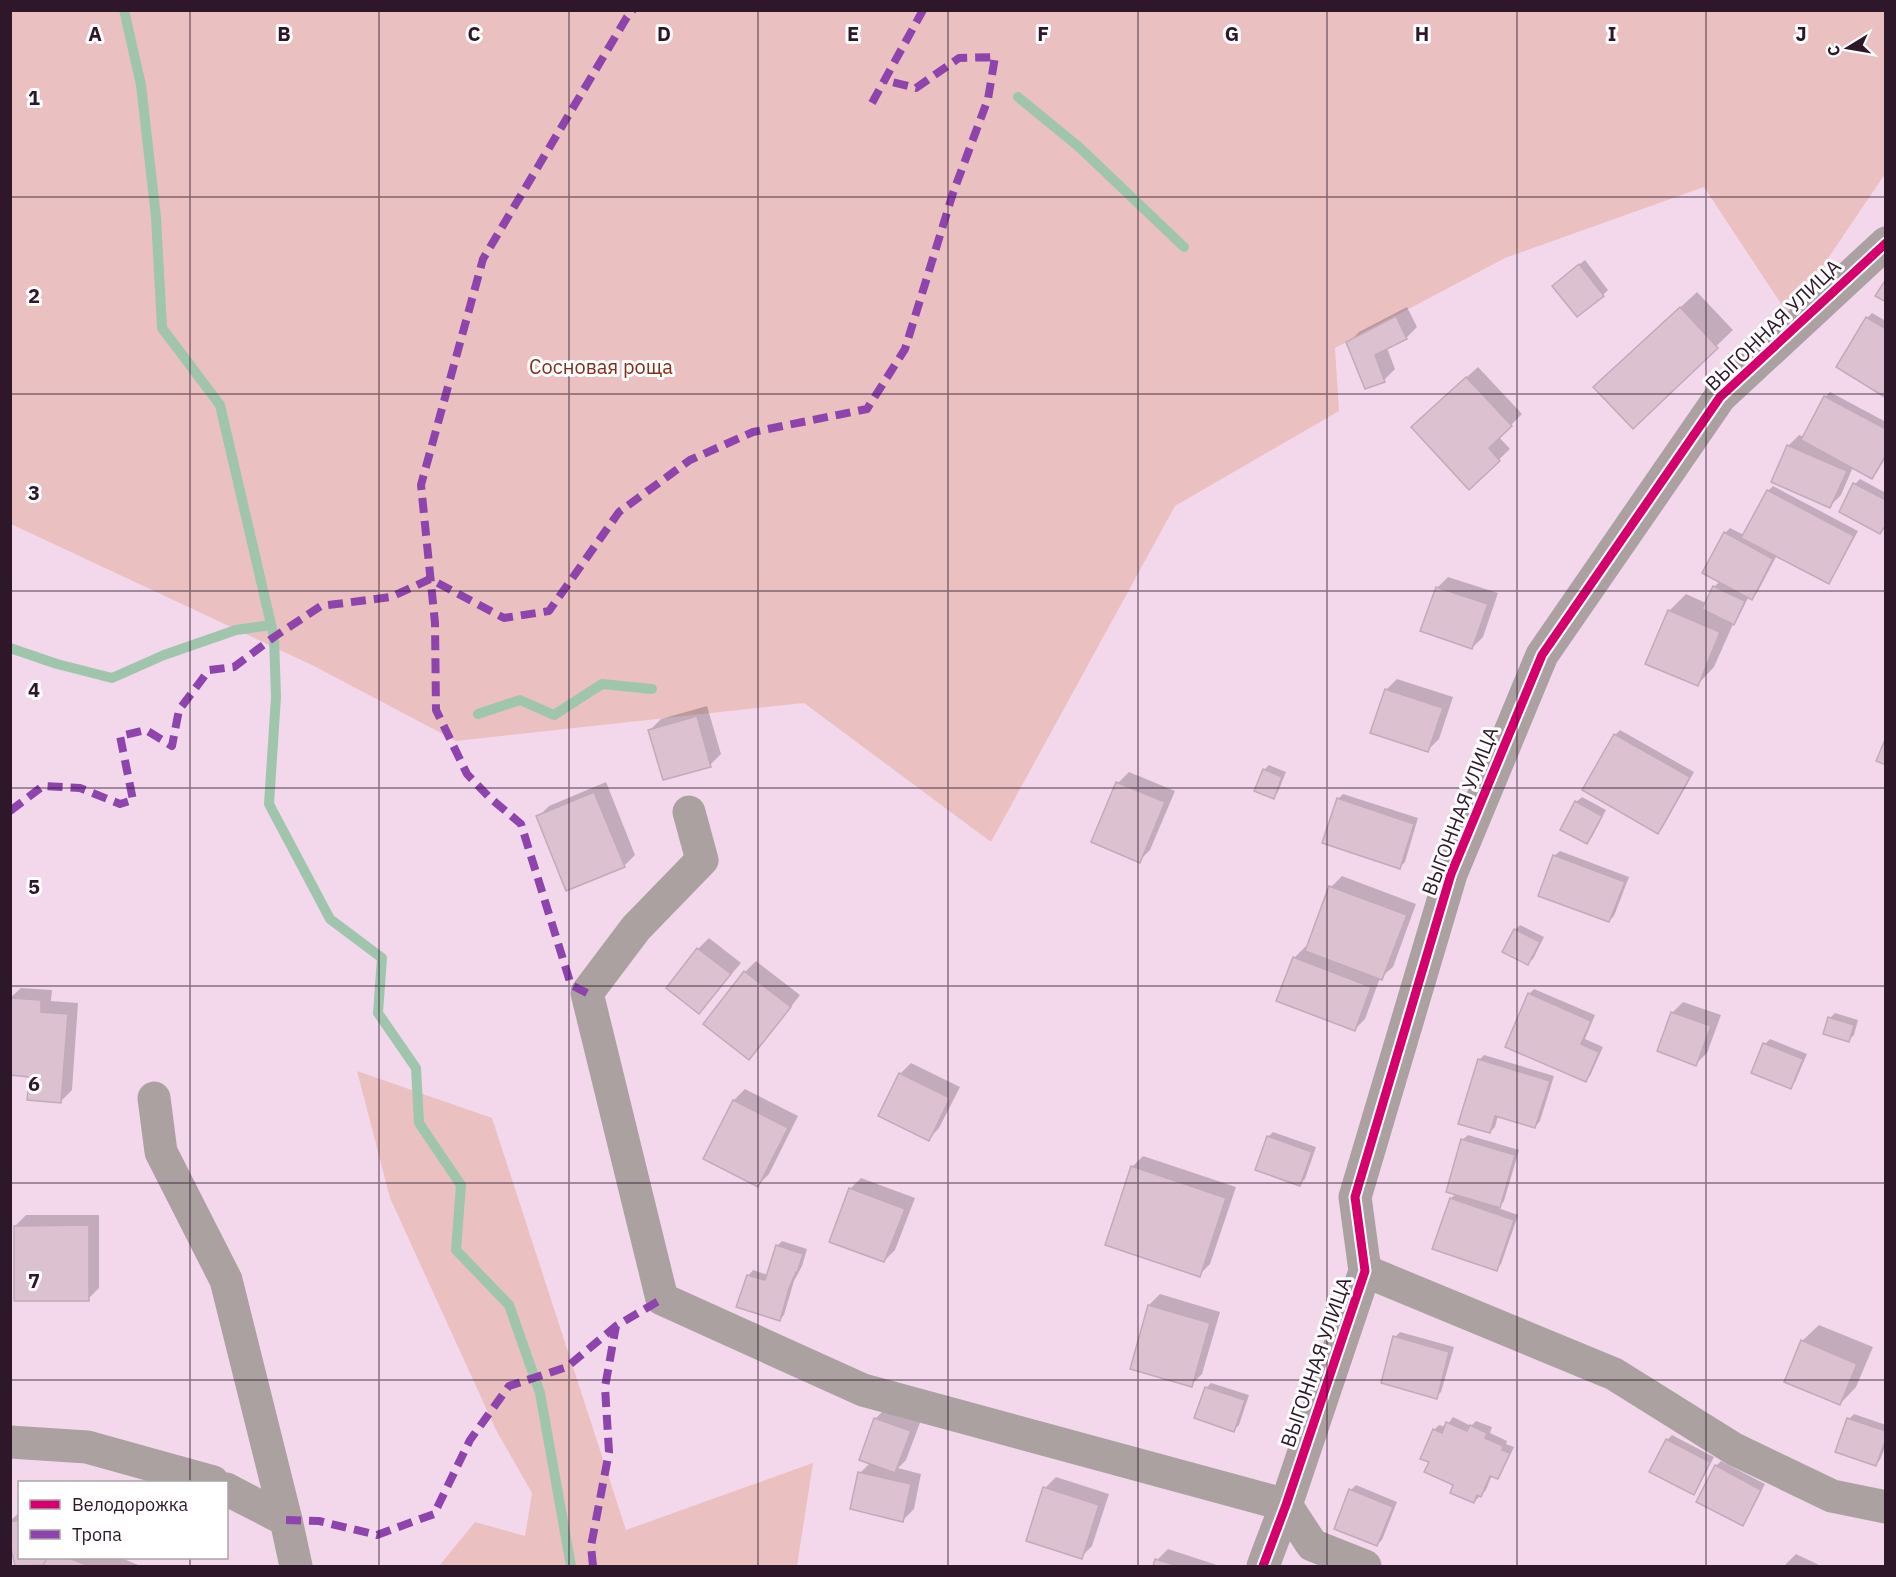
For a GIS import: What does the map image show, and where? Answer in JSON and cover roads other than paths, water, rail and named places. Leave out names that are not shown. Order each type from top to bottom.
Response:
[{"type":"street","name":"ВЫГОННАЯ УЛИЦА","points":[[1263,1566],[1287,1505],[1365,1271],[1355,1197],[1451,874],[1542,656],[1720,397],[1886,243]]},
{"type":"street","points":[[689,812],[702,860],[636,928],[587,993],[662,1299],[863,1390],[1287,1505],[1312,1545],[1365,1566]]},
{"type":"street","points":[[154,1098],[161,1152],[226,1280],[296,1566]]},
{"type":"street","points":[[1365,1271],[1614,1374],[1734,1449],[1832,1496],[1886,1507]]},
{"type":"street","points":[[10,1442],[87,1447],[209,1481]]},
{"type":"street","points":[[228,1490],[286,1520]]},
{"type":"waterway","points":[[124,10],[141,85],[156,217],[162,328],[220,405],[274,637],[276,697],[269,804],[330,919],[382,958],[378,1013],[416,1068],[419,1123],[461,1185],[456,1250],[509,1305],[540,1393],[571,1566]]},
{"type":"waterway","points":[[1018,97],[1079,147],[1184,247]]},
{"type":"waterway","points":[[10,648],[57,664],[112,678],[164,655],[236,630],[271,625]]},
{"type":"waterway","points":[[478,714],[520,700],[554,715],[602,684],[652,689]]},
{"type":"park label","name":"Сосновая роща","points":[[601,367]]}]
